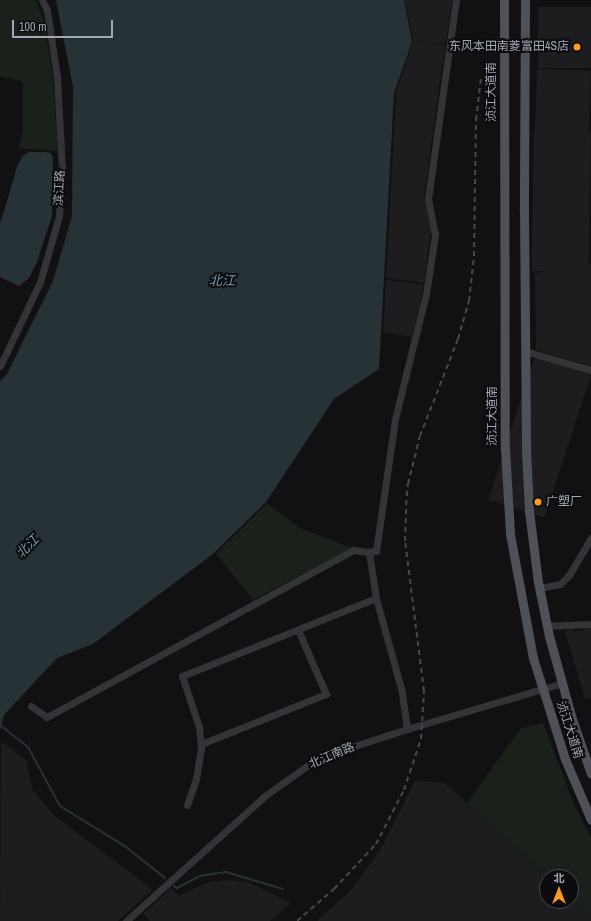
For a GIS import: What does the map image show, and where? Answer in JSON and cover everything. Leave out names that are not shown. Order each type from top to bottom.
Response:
[{"type":"main road","name":"浈江大道南","points":[[504,0],[506,483],[510,534],[518,586],[534,658],[565,759],[591,820]]},
{"type":"main road","name":"浈江大道南","points":[[525,0],[525,351],[529,511],[547,626],[562,682],[591,774]]},
{"type":"street","name":"滨江路","points":[[0,366],[40,282],[59,216],[62,169],[57,77],[46,10],[42,0]]},
{"type":"street","points":[[31,706],[46,717],[353,550],[369,552],[376,551],[395,419],[426,294],[435,235],[428,199],[456,0]]},
{"type":"street","points":[[525,351],[591,370]]},
{"type":"street","points":[[540,588],[560,584],[569,575],[591,538]]},
{"type":"street","points":[[369,552],[376,598],[394,656],[407,729]]},
{"type":"street","points":[[187,805],[196,779],[201,744],[199,727],[182,676],[376,598]]},
{"type":"street","points":[[547,626],[591,624]]},
{"type":"street","points":[[201,744],[326,694],[298,630]]},
{"type":"street","name":"北江南路","points":[[126,921],[266,796],[311,763],[336,752],[407,729],[562,682]]},
{"type":"shaded area","points":[[0,0],[36,0],[44,21],[53,78],[58,151],[19,148],[23,130],[23,82],[0,76]]},
{"type":"shaded area","points":[[405,0],[452,0],[446,44],[415,41],[445,45],[424,198],[431,229],[424,283],[386,278],[396,93],[413,41]]},
{"type":"shaded area","points":[[538,7],[591,7],[591,68],[538,68]]},
{"type":"shaded area","points":[[537,69],[591,71],[589,133],[535,131]]},
{"type":"shaded area","points":[[534,131],[591,132],[589,272],[532,271]]},
{"type":"shaded area","points":[[591,263],[591,366],[536,350],[535,273]]},
{"type":"shaded area","points":[[386,280],[424,285],[412,337],[383,332]]},
{"type":"shaded area","points":[[535,356],[591,374],[544,518],[488,500]]},
{"type":"shaded area","points":[[267,503],[300,528],[352,548],[253,600],[216,554]]},
{"type":"shaded area","points":[[591,628],[591,698],[585,699],[565,631],[572,629],[574,632]]},
{"type":"shaded area","points":[[543,723],[574,804],[591,838],[591,917],[579,906],[579,869],[539,869],[467,803],[521,728]]},
{"type":"shaded area","points":[[1,741],[26,760],[33,791],[54,815],[153,890],[118,921],[0,921]]},
{"type":"shaded area","points":[[415,781],[445,783],[539,869],[539,909],[579,909],[579,906],[591,917],[591,921],[317,921],[349,892],[379,852]]},
{"type":"shaded area","points":[[230,880],[250,883],[291,903],[270,921],[150,921],[143,914],[171,888],[179,896],[209,882]]},
{"type":"water","name":"北江","points":[[56,0],[404,0],[412,42],[394,93],[379,369],[334,399],[266,502],[213,554],[93,644],[57,658],[4,715],[0,730],[0,381],[7,374],[53,281],[72,216],[73,87]]},
{"type":"water","points":[[29,152],[51,153],[53,158],[52,216],[37,262],[29,278],[19,286],[0,277],[0,224],[18,164],[24,155]]},
{"type":"waterway","points":[[0,725],[28,747],[60,806],[126,847],[165,878]]},
{"type":"waterway","points":[[174,886],[177,888],[200,876],[226,872],[283,889]]},
{"type":"railway","points":[[297,921],[334,889],[376,844],[404,790],[421,739],[424,691],[405,541],[406,505],[408,484],[420,436],[458,339],[469,301],[474,256],[476,120],[481,78]]},
{"type":"place","name":"东风本田南菱富田4S店","points":[[577,47]]},
{"type":"place","name":"广塑厂","points":[[538,502]]}]
